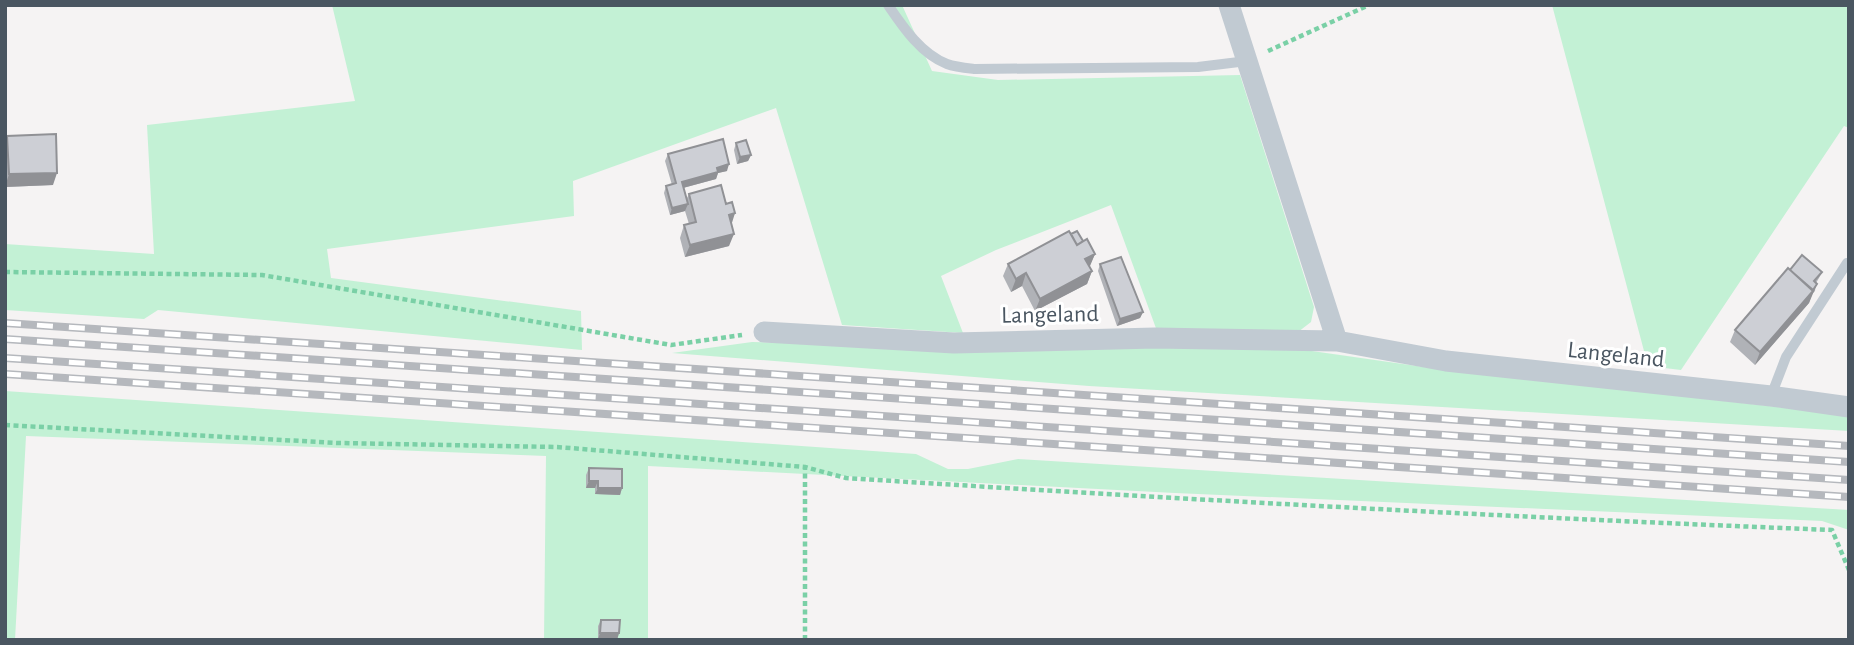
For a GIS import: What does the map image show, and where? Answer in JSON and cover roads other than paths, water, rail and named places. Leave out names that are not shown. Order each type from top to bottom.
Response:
[{"type":"street","points":[[1229,5],[1338,341]]},
{"type":"street","name":"Langeland","points":[[764,331],[954,343],[1155,338],[1338,341],[1446,361],[1849,407]]},
{"type":"lane","points":[[888,5],[906,32],[928,52],[947,64],[975,69],[1198,67],[1247,61]]},
{"type":"lane","points":[[1771,396],[1786,357],[1847,263]]},
{"type":"railway","points":[[5,323],[1849,446]]},
{"type":"railway","points":[[5,339],[1849,462]]},
{"type":"railway","points":[[5,358],[1849,480]]},
{"type":"railway","points":[[5,374],[1849,497]]}]
